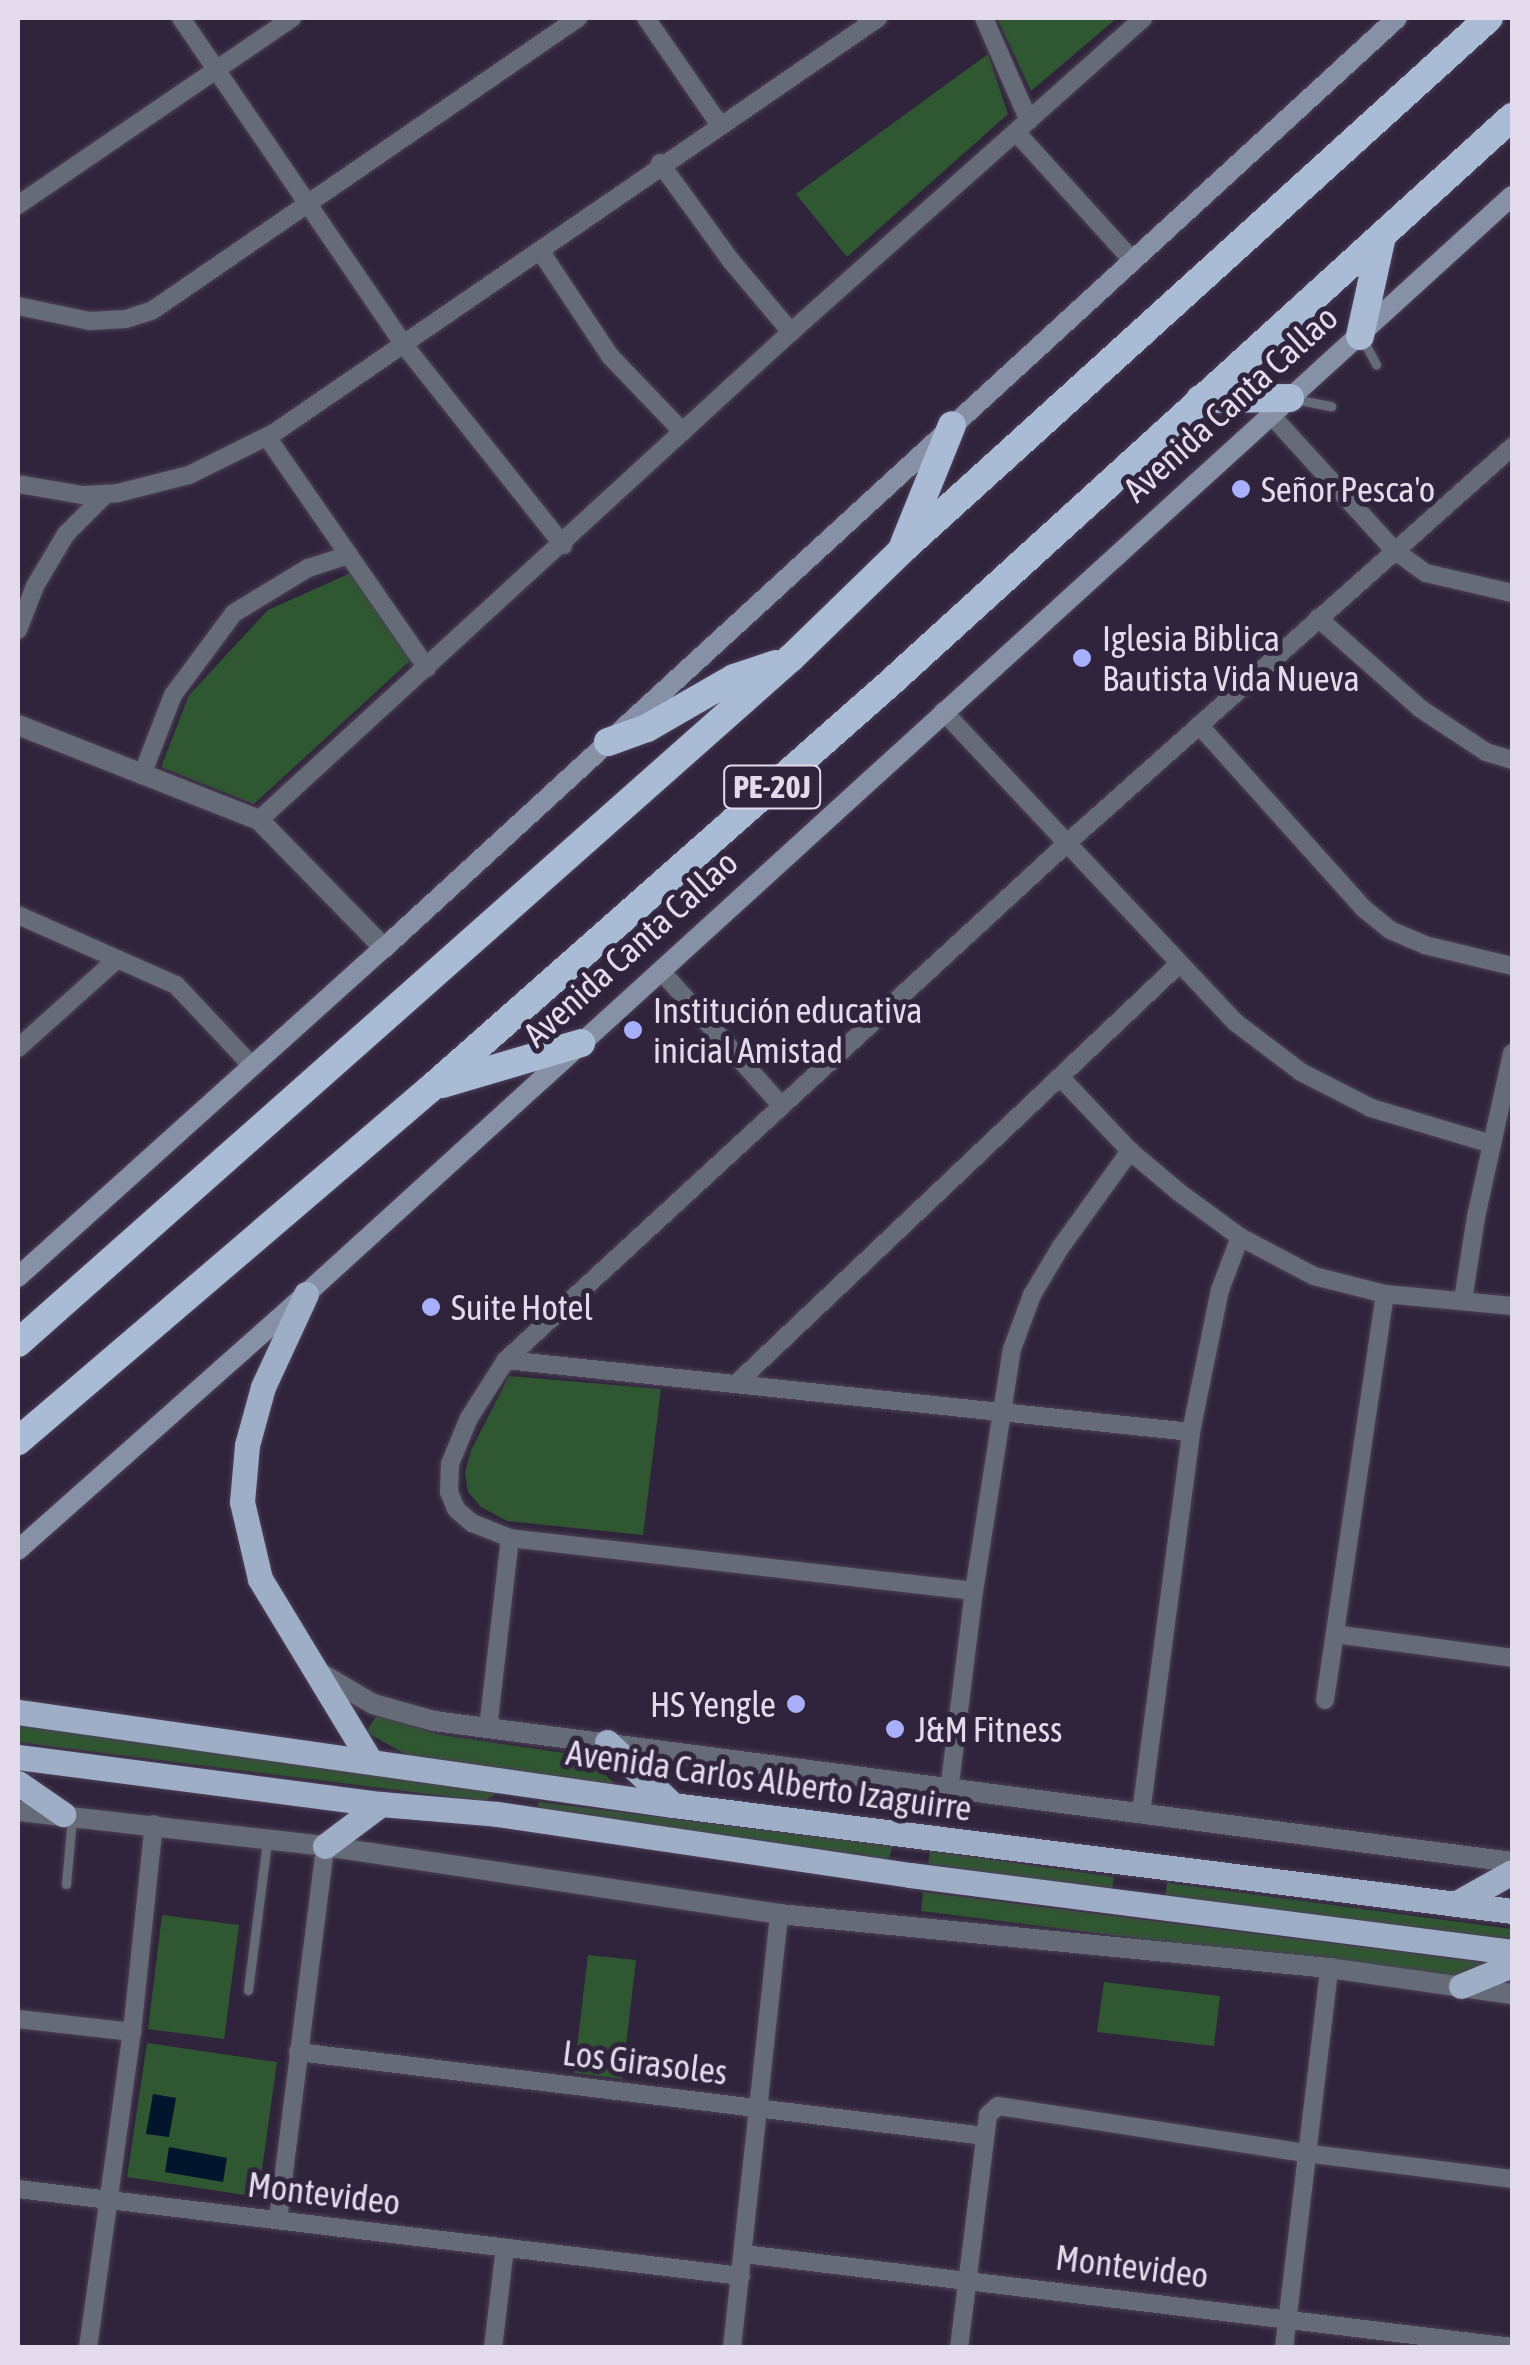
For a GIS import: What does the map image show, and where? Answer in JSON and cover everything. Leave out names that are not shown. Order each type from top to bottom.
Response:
[{"type":"highway","name":"PE-20J","points":[[18,1344],[791,658],[902,550],[1489,18]]},
{"type":"highway","name":"Avenida Canta Callao","points":[[18,1441],[431,1088],[875,696],[1512,117]]},
{"type":"highway","points":[[1360,336],[1382,236]]},
{"type":"highway","points":[[1200,399],[1281,407]]},
{"type":"highway","points":[[902,550],[952,425]]},
{"type":"highway","points":[[608,742],[647,728],[734,678],[791,658]]},
{"type":"highway","points":[[431,1088],[581,1043]]},
{"type":"main road","points":[[18,1277],[384,948],[1397,18]]},
{"type":"main road","name":"Avenida Canta Callao","points":[[18,1550],[662,972],[943,711],[1512,196]]},
{"type":"main road","points":[[306,1294],[263,1387],[247,1445],[242,1502],[260,1578],[369,1759]]},
{"type":"main road","name":"Avenida Carlos Alberto Izaguirre","points":[[18,1712],[673,1805],[1512,1912]]},
{"type":"main road","points":[[607,1742],[673,1805]]},
{"type":"main road","name":"Avenida Carlos Alberto Izaguirre","points":[[18,1756],[381,1804],[498,1814],[1512,1952]]},
{"type":"main road","points":[[498,1814],[510,1803],[501,1779]]},
{"type":"main road","points":[[18,1783],[68,1815]]},
{"type":"main road","points":[[325,1846],[381,1804]]},
{"type":"main road","points":[[1139,1904],[1134,1879],[1153,1866]]},
{"type":"main road","points":[[1455,1904],[1512,1872]]},
{"type":"main road","points":[[1461,1986],[1512,1965]]},
{"type":"street","points":[[181,18],[404,345],[563,545]]},
{"type":"street","points":[[18,205],[292,18]]},
{"type":"street","points":[[18,306],[89,321],[141,315],[578,18]]},
{"type":"street","points":[[646,18],[719,124]]},
{"type":"street","points":[[18,484],[106,494],[189,475],[267,437],[878,18]]},
{"type":"street","points":[[984,18],[1022,126],[1131,259]]},
{"type":"street","points":[[259,820],[791,332],[1144,18]]},
{"type":"street","points":[[660,164],[732,262],[791,332]]},
{"type":"street","points":[[540,252],[610,356],[684,432]]},
{"type":"street","points":[[1281,407],[1394,550],[1426,572],[1512,593]]},
{"type":"street","points":[[267,437],[427,668]]},
{"type":"street","points":[[974,1591],[510,1538],[472,1523],[456,1509],[448,1492],[450,1464],[469,1418],[506,1360],[1065,845],[1512,447]]},
{"type":"street","points":[[18,630],[35,586],[66,534],[106,494]]},
{"type":"street","points":[[142,775],[173,695],[234,613],[296,574],[349,556]]},
{"type":"street","points":[[1318,618],[1421,709],[1486,752],[1512,760]]},
{"type":"street","points":[[943,711],[1235,1022],[1301,1072],[1370,1108],[1492,1144]]},
{"type":"street","points":[[18,725],[259,820],[384,948]]},
{"type":"street","points":[[1198,725],[1363,908],[1390,930],[1426,945],[1512,966]]},
{"type":"street","points":[[18,915],[176,985],[251,1066]]},
{"type":"street","points":[[18,926],[49,930]]},
{"type":"street","points":[[18,1048],[115,960]]},
{"type":"street","points":[[737,1383],[1179,964]]},
{"type":"street","points":[[662,972],[780,1104]]},
{"type":"street","points":[[1463,1300],[1512,1058]]},
{"type":"street","points":[[1062,1079],[1130,1151],[1240,1237],[1314,1276],[1385,1294],[1512,1306]]},
{"type":"street","points":[[949,1791],[974,1591],[1012,1349],[1032,1295],[1060,1248],[1130,1151]]},
{"type":"street","points":[[1141,1813],[1191,1432],[1220,1290],[1240,1237]]},
{"type":"street","points":[[1325,1700],[1385,1294]]},
{"type":"street","points":[[506,1360],[1191,1432]]},
{"type":"street","points":[[488,1728],[510,1538]]},
{"type":"street","points":[[1335,1634],[1512,1658]]},
{"type":"street","name":"Avenida Carlos Alberto Izaguirre","points":[[312,1668],[374,1704],[434,1721],[1512,1862]]},
{"type":"street","points":[[18,1811],[268,1838],[779,1914],[1329,1968],[1512,1994]]},
{"type":"street","points":[[88,2348],[132,2032],[154,1824]]},
{"type":"street","points":[[278,2220],[325,1846]]},
{"type":"street","points":[[732,2348],[779,1914]]},
{"type":"street","points":[[1284,2348],[1304,2153],[1329,1968]]},
{"type":"street","points":[[18,2019],[132,2032]]},
{"type":"street","name":"Los Girasoles","points":[[298,2052],[985,2136]]},
{"type":"street","points":[[959,2348],[988,2115],[998,2106],[1304,2153],[1512,2179]]},
{"type":"street","name":"Montevideo","points":[[18,2189],[741,2276]]},
{"type":"street","points":[[493,2348],[505,2248]]},
{"type":"street","name":"Montevideo","points":[[744,2254],[1512,2346]]},
{"type":"lane","points":[[1360,336],[1376,364]]},
{"type":"lane","points":[[1281,407],[1330,406]]},
{"type":"lane","points":[[66,1884],[68,1815]]},
{"type":"lane","points":[[248,1990],[268,1838]]},
{"type":"green space","points":[[997,18],[1117,18],[1031,91]]},
{"type":"green space","points":[[988,54],[1008,114],[847,257],[796,194]]},
{"type":"green space","points":[[353,572],[413,658],[254,804],[161,767],[189,695],[268,610]]},
{"type":"green space","points":[[509,1376],[661,1389],[643,1535],[507,1521],[481,1507],[468,1492],[465,1472],[471,1450]]},
{"type":"green space","points":[[377,1715],[441,1735],[585,1756],[616,1785],[423,1764],[366,1732]]},
{"type":"green space","points":[[18,1724],[492,1782],[496,1794],[484,1801],[18,1742]]},
{"type":"green space","points":[[538,1802],[893,1846],[888,1860],[537,1815]]},
{"type":"green space","points":[[930,1851],[1114,1877],[1112,1890],[928,1864]]},
{"type":"green space","points":[[1167,1883],[1512,1929],[1512,1945],[1165,1898]]},
{"type":"green space","points":[[923,1892],[1504,1965],[1479,1981],[921,1911]]},
{"type":"green space","points":[[162,1915],[239,1925],[224,2039],[148,2029]]},
{"type":"green space","points":[[588,1955],[636,1960],[622,2079],[574,2073]]},
{"type":"green space","points":[[1104,1982],[1220,1996],[1214,2046],[1097,2032]]},
{"type":"green space","points":[[147,2043],[277,2062],[258,2197],[127,2177]]},
{"type":"water","points":[[153,2094],[176,2098],[169,2137],[146,2134]]},
{"type":"water","points":[[169,2147],[227,2158],[223,2182],[165,2172]]},
{"type":"place","name":"Señor Pesca'o","points":[[1241,489]]},
{"type":"place","name":"Iglesia Biblica Bautista Vida Nueva","points":[[1082,658]]},
{"type":"place","name":"Institución educativa inicial Amistad","points":[[633,1030]]},
{"type":"place","name":"Suite Hotel","points":[[431,1307]]},
{"type":"place","name":"HS Yengle","points":[[796,1704]]},
{"type":"place","name":"J&M Fitness","points":[[895,1729]]}]
